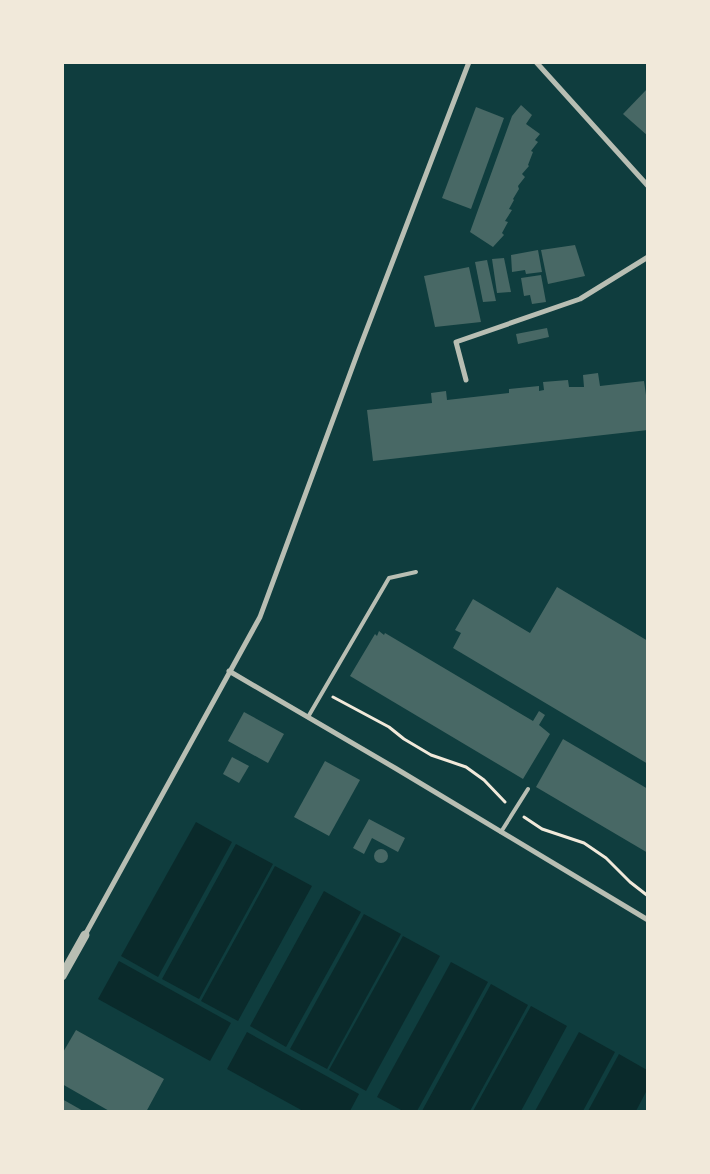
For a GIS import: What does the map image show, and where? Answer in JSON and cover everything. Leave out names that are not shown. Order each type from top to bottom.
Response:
[{"type":"street","points":[[62,976],[260,617],[358,352],[469,62]]},
{"type":"street","points":[[536,62],[648,186]]},
{"type":"street","points":[[466,380],[456,342],[580,299],[648,257]]},
{"type":"street","points":[[229,671],[648,920]]},
{"type":"lane","points":[[308,717],[389,578],[416,572]]},
{"type":"lane","points":[[501,832],[528,789]]},
{"type":"path","points":[[323,692],[389,727],[430,755],[466,767],[484,780],[514,810],[542,829],[584,843],[606,858],[630,882],[648,896]]},
{"type":"water","points":[[196,822],[232,842],[158,977],[121,956]]},
{"type":"water","points":[[236,844],[273,864],[199,999],[162,979]]},
{"type":"water","points":[[275,866],[312,886],[238,1021],[201,1001]]},
{"type":"water","points":[[324,891],[361,912],[286,1047],[250,1026]]},
{"type":"water","points":[[364,914],[401,934],[327,1069],[290,1049]]},
{"type":"water","points":[[403,936],[440,956],[366,1091],[329,1070]]},
{"type":"water","points":[[119,961],[231,1023],[210,1061],[98,999]]},
{"type":"water","points":[[451,962],[488,982],[417,1111],[403,1111],[377,1097]]},
{"type":"water","points":[[491,984],[528,1005],[470,1111],[422,1111]]},
{"type":"water","points":[[531,1006],[567,1026],[521,1111],[473,1111]]},
{"type":"water","points":[[247,1032],[359,1094],[350,1111],[303,1111],[227,1069]]},
{"type":"water","points":[[579,1032],[615,1052],[583,1111],[535,1111]]},
{"type":"water","points":[[619,1054],[647,1070],[647,1090],[636,1111],[588,1111]]},
{"type":"building","points":[[648,88],[648,136],[623,114]]},
{"type":"building","points":[[521,105],[532,115],[526,124],[540,134],[535,140],[538,142],[531,151],[533,152],[529,166],[522,174],[525,177],[518,186],[519,189],[509,209],[512,210],[505,221],[508,222],[502,233],[504,235],[493,247],[470,232],[512,116]]},
{"type":"building","points":[[476,107],[504,118],[471,209],[442,198]]},
{"type":"building","points":[[575,245],[585,276],[548,284],[541,250]]},
{"type":"building","points":[[538,250],[542,272],[526,274],[525,270],[512,272],[511,255]]},
{"type":"building","points":[[504,258],[511,292],[497,293],[492,259]]},
{"type":"building","points":[[487,260],[496,301],[483,302],[475,262]]},
{"type":"building","points":[[469,267],[481,322],[435,327],[424,276]]},
{"type":"building","points":[[541,275],[546,302],[532,304],[530,295],[524,296],[521,278]]},
{"type":"building","points":[[547,328],[549,337],[518,344],[516,334]]},
{"type":"building","points":[[598,373],[600,386],[644,381],[648,409],[648,430],[373,461],[367,410],[432,403],[431,393],[446,391],[447,400],[509,393],[509,389],[539,386],[539,391],[544,390],[543,382],[568,380],[569,387],[584,387],[583,375]]},
{"type":"building","points":[[557,587],[648,641],[648,764],[453,648],[461,633],[455,630],[473,599],[530,633]]},
{"type":"building","points":[[379,631],[533,721],[539,711],[545,715],[539,725],[550,734],[523,779],[350,676],[375,634],[377,636]]},
{"type":"building","points":[[244,712],[284,734],[268,763],[228,741]]},
{"type":"building","points":[[563,739],[648,789],[648,853],[536,787]]},
{"type":"building","points":[[232,757],[249,766],[239,783],[223,774]]},
{"type":"building","points":[[325,761],[360,780],[329,836],[294,817]]},
{"type":"building","points":[[369,819],[405,838],[398,852],[372,838],[364,854],[353,848]]},
{"type":"building","points":[[378,849],[384,849],[388,856],[384,863],[378,863],[374,859],[374,853]]},
{"type":"building","points":[[76,1030],[164,1079],[146,1112],[111,1112],[62,1084],[62,1054]]},
{"type":"building","points":[[62,1099],[85,1112],[62,1112]]}]
